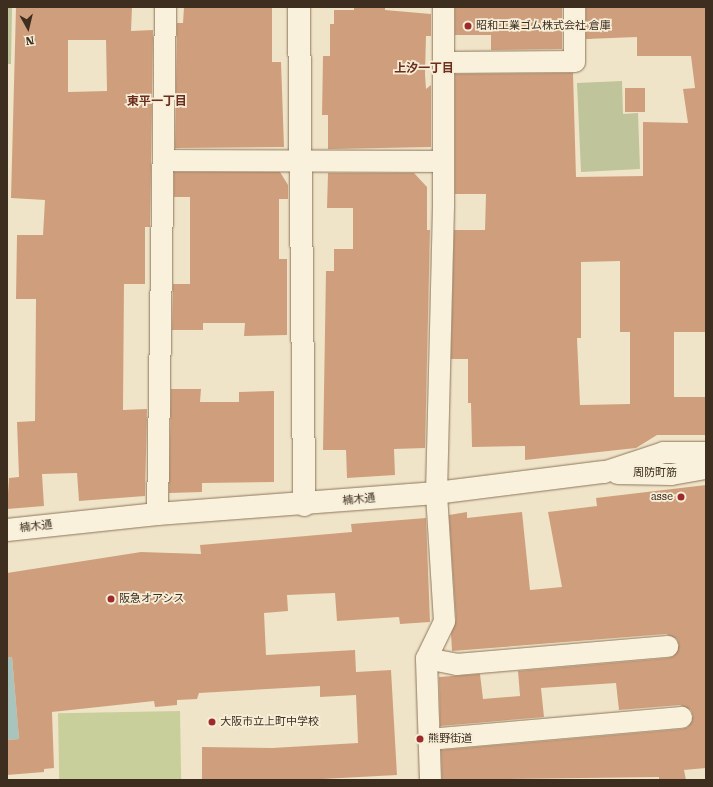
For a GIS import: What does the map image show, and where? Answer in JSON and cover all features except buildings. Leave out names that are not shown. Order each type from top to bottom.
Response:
[{"type":"street","points":[[157,514],[164,160],[165,7]]},
{"type":"street","points":[[299,7],[304,505]]},
{"type":"street","points":[[430,780],[426,658],[444,621],[436,493],[443,161],[443,7]]},
{"type":"street","points":[[443,62],[574,61],[574,7]]},
{"type":"street","points":[[164,160],[300,162],[443,161]]},
{"type":"street","name":"楠木通","points":[[7,530],[157,514],[304,505],[436,493],[603,472],[663,452],[706,452]]},
{"type":"street","name":"周防町筋","points":[[603,472],[671,474],[706,468]]},
{"type":"street","points":[[426,658],[456,664],[667,646]]},
{"type":"street","points":[[428,739],[680,717]]},
{"type":"green space","points":[[7,7],[12,7],[11,64],[7,64]]},
{"type":"green space","points":[[622,81],[623,114],[638,113],[640,169],[581,172],[577,83]]},
{"type":"green space","points":[[180,711],[181,780],[59,780],[58,713]]},
{"type":"water","points":[[12,657],[19,739],[7,740],[7,658]]},
{"type":"place","name":"昭和工業ゴム株式会社 倉庫","points":[[468,26]]},
{"type":"place","name":"asse","points":[[681,497]]},
{"type":"place","name":"阪急オアシス","points":[[111,599]]},
{"type":"place","name":"大阪市立上町中学校","points":[[212,722]]},
{"type":"place","name":"熊野街道","points":[[420,739]]},
{"type":"district","name":"上汐一丁目","points":[[424,69]]},
{"type":"district","name":"東平一丁目","points":[[157,102]]}]
